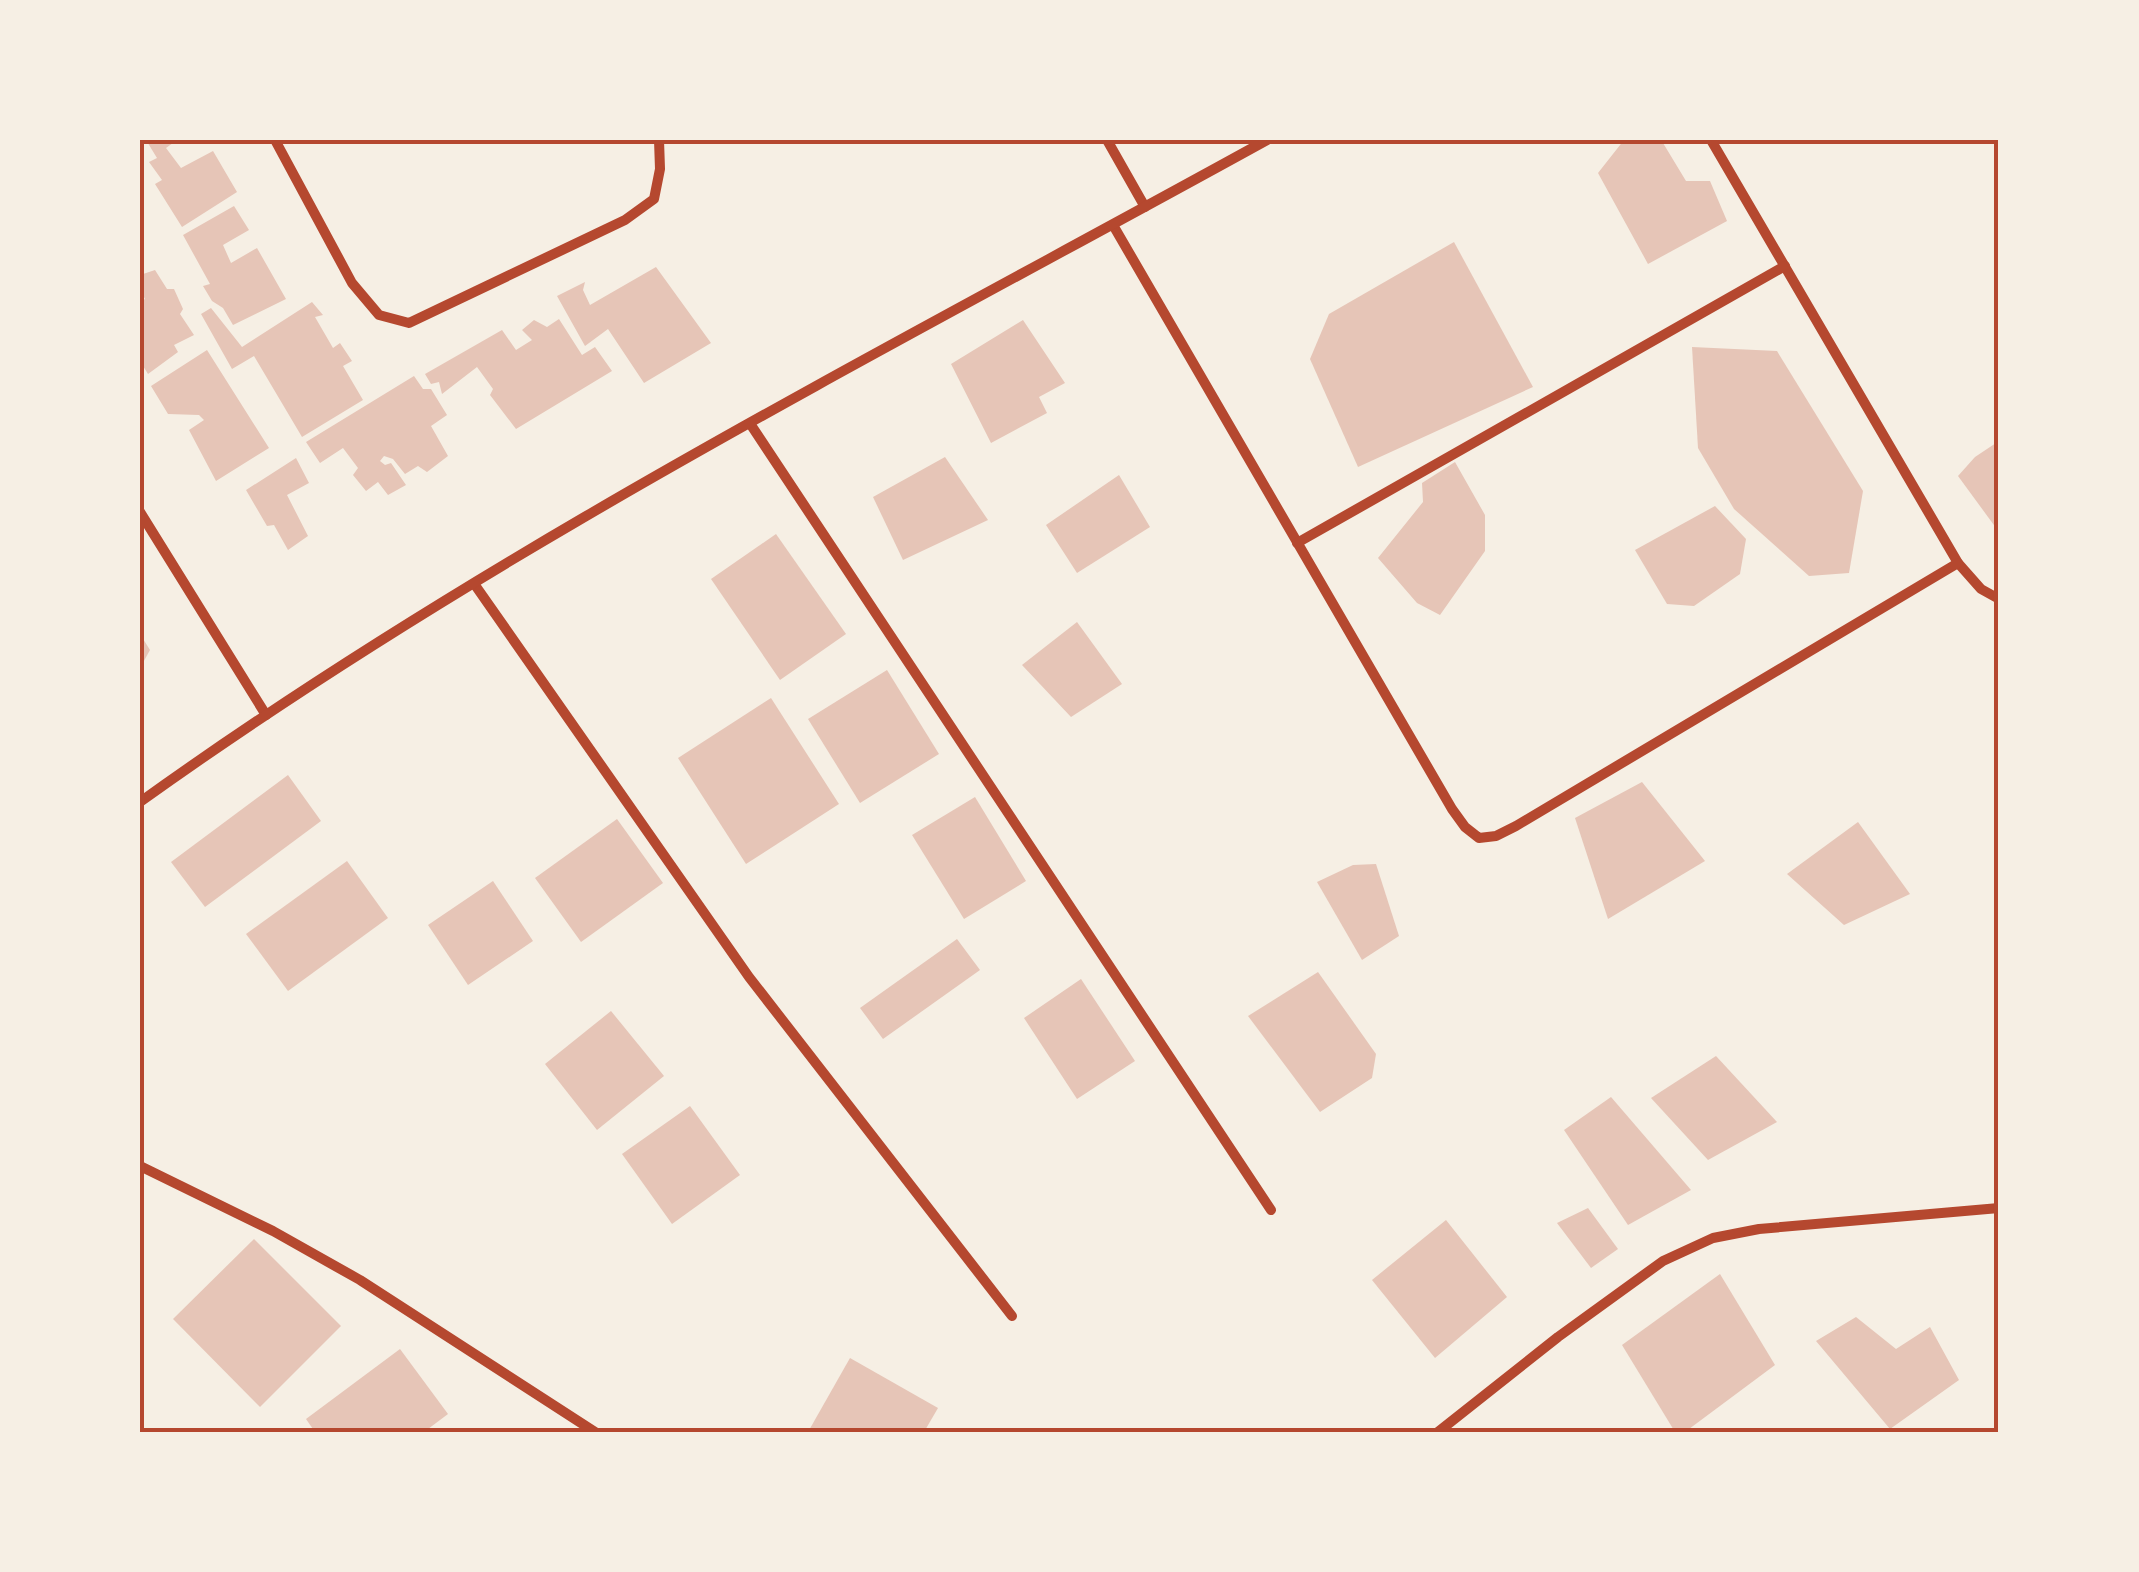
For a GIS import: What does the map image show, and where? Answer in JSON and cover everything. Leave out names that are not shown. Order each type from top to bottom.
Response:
[{"type":"street","points":[[275,140],[352,284],[379,315],[409,324],[625,220],[654,198],[660,140]]},
{"type":"street","points":[[1107,140],[1145,207]]},
{"type":"street","points":[[140,802],[266,715],[475,584],[750,425],[1267,140]]},
{"type":"street","points":[[1711,140],[1958,563],[1982,589],[1999,599]]},
{"type":"street","points":[[1113,224],[1452,809],[1479,838],[1496,836],[1516,826],[1958,563]]},
{"type":"street","points":[[1297,543],[1785,266]]},
{"type":"street","points":[[750,425],[1271,1210]]},
{"type":"street","points":[[140,512],[266,715]]},
{"type":"street","points":[[475,584],[749,976],[1012,1316]]},
{"type":"street","points":[[140,1166],[360,1280],[594,1432]]},
{"type":"street","points":[[1438,1432],[1558,1337],[1663,1261],[1714,1238],[1759,1229],[1999,1208]]},
{"type":"building","points":[[146,140],[177,140],[166,148],[181,168],[213,151],[237,192],[182,227],[155,184],[162,180],[149,162],[157,158]]},
{"type":"building","points":[[1624,140],[1663,143],[1686,181],[1710,181],[1727,221],[1648,264],[1598,173]]},
{"type":"building","points":[[234,206],[249,230],[223,245],[231,263],[257,248],[286,299],[233,325],[203,286],[210,284],[183,235]]},
{"type":"building","points":[[1454,242],[1533,387],[1358,467],[1310,359],[1329,314]]},
{"type":"building","points":[[656,267],[711,343],[644,383],[608,329],[585,346],[557,296],[585,282],[583,290],[590,305]]},
{"type":"building","points":[[155,270],[167,289],[174,289],[183,309],[180,314],[194,335],[174,345],[178,352],[148,374],[140,361],[140,302],[145,299],[140,275]]},
{"type":"building","points":[[312,302],[323,315],[315,317],[333,348],[340,343],[352,361],[343,366],[363,400],[302,437],[254,356],[232,369],[201,314],[211,308],[242,347]]},
{"type":"building","points":[[559,319],[582,355],[595,347],[612,371],[516,429],[490,395],[493,389],[477,367],[442,394],[439,382],[431,384],[425,374],[502,330],[516,350],[532,340],[522,330],[534,320],[547,327]]},
{"type":"building","points":[[1023,320],[1065,383],[1039,397],[1047,413],[991,443],[951,364]]},
{"type":"building","points":[[1692,347],[1777,351],[1863,491],[1849,573],[1809,576],[1734,509],[1698,448]]},
{"type":"building","points":[[207,350],[269,448],[216,481],[189,430],[204,420],[199,415],[168,414],[151,386]]},
{"type":"building","points":[[414,376],[423,389],[431,389],[447,415],[431,426],[448,456],[427,472],[418,466],[405,474],[393,459],[384,456],[380,461],[385,465],[391,463],[406,485],[388,495],[378,482],[366,491],[353,475],[358,468],[343,448],[320,463],[306,442]]},
{"type":"building","points":[[1999,441],[1999,532],[1958,476],[1975,457]]},
{"type":"building","points":[[945,457],[988,520],[903,560],[873,497]]},
{"type":"building","points":[[296,458],[309,483],[287,495],[308,536],[288,550],[274,525],[267,526],[246,490]]},
{"type":"building","points":[[1455,462],[1485,515],[1485,551],[1440,615],[1417,603],[1378,558],[1423,502],[1422,483]]},
{"type":"building","points":[[1119,475],[1150,527],[1077,573],[1046,525]]},
{"type":"building","points":[[1715,506],[1746,539],[1740,574],[1694,606],[1667,604],[1635,550]]},
{"type":"building","points":[[776,534],[846,634],[780,680],[711,579]]},
{"type":"building","points":[[1077,622],[1122,684],[1071,717],[1022,665]]},
{"type":"building","points":[[140,634],[150,650],[140,668]]},
{"type":"building","points":[[887,670],[939,754],[860,803],[808,719]]},
{"type":"building","points":[[771,698],[839,804],[746,864],[678,758]]},
{"type":"building","points":[[288,775],[321,821],[205,907],[171,862]]},
{"type":"building","points":[[1642,782],[1705,861],[1608,919],[1575,818]]},
{"type":"building","points":[[975,797],[1026,881],[964,919],[912,835]]},
{"type":"building","points":[[617,819],[663,883],[581,942],[535,878]]},
{"type":"building","points":[[1858,822],[1910,894],[1844,925],[1787,874]]},
{"type":"building","points":[[347,861],[388,918],[288,991],[246,934]]},
{"type":"building","points":[[1376,864],[1399,936],[1362,960],[1317,882],[1353,865]]},
{"type":"building","points":[[493,881],[533,941],[468,985],[428,925]]},
{"type":"building","points":[[957,939],[980,970],[883,1039],[860,1008]]},
{"type":"building","points":[[1318,972],[1376,1054],[1372,1078],[1320,1112],[1248,1016]]},
{"type":"building","points":[[1081,979],[1135,1061],[1077,1099],[1024,1018]]},
{"type":"building","points":[[611,1011],[664,1076],[597,1130],[545,1064]]},
{"type":"building","points":[[1716,1056],[1777,1122],[1708,1160],[1651,1098]]},
{"type":"building","points":[[1611,1097],[1691,1190],[1628,1225],[1564,1130]]},
{"type":"building","points":[[690,1106],[740,1175],[672,1224],[622,1154]]},
{"type":"building","points":[[1588,1208],[1618,1249],[1591,1268],[1557,1223]]},
{"type":"building","points":[[1446,1220],[1507,1297],[1435,1358],[1372,1280]]},
{"type":"building","points":[[254,1239],[341,1326],[260,1407],[173,1319]]},
{"type":"building","points":[[1720,1274],[1775,1365],[1685,1432],[1675,1432],[1622,1345]]},
{"type":"building","points":[[1856,1317],[1896,1349],[1930,1327],[1959,1380],[1890,1429],[1816,1341]]},
{"type":"building","points":[[400,1349],[448,1414],[424,1432],[315,1432],[306,1419]]},
{"type":"building","points":[[850,1358],[938,1408],[924,1432],[808,1432]]}]
